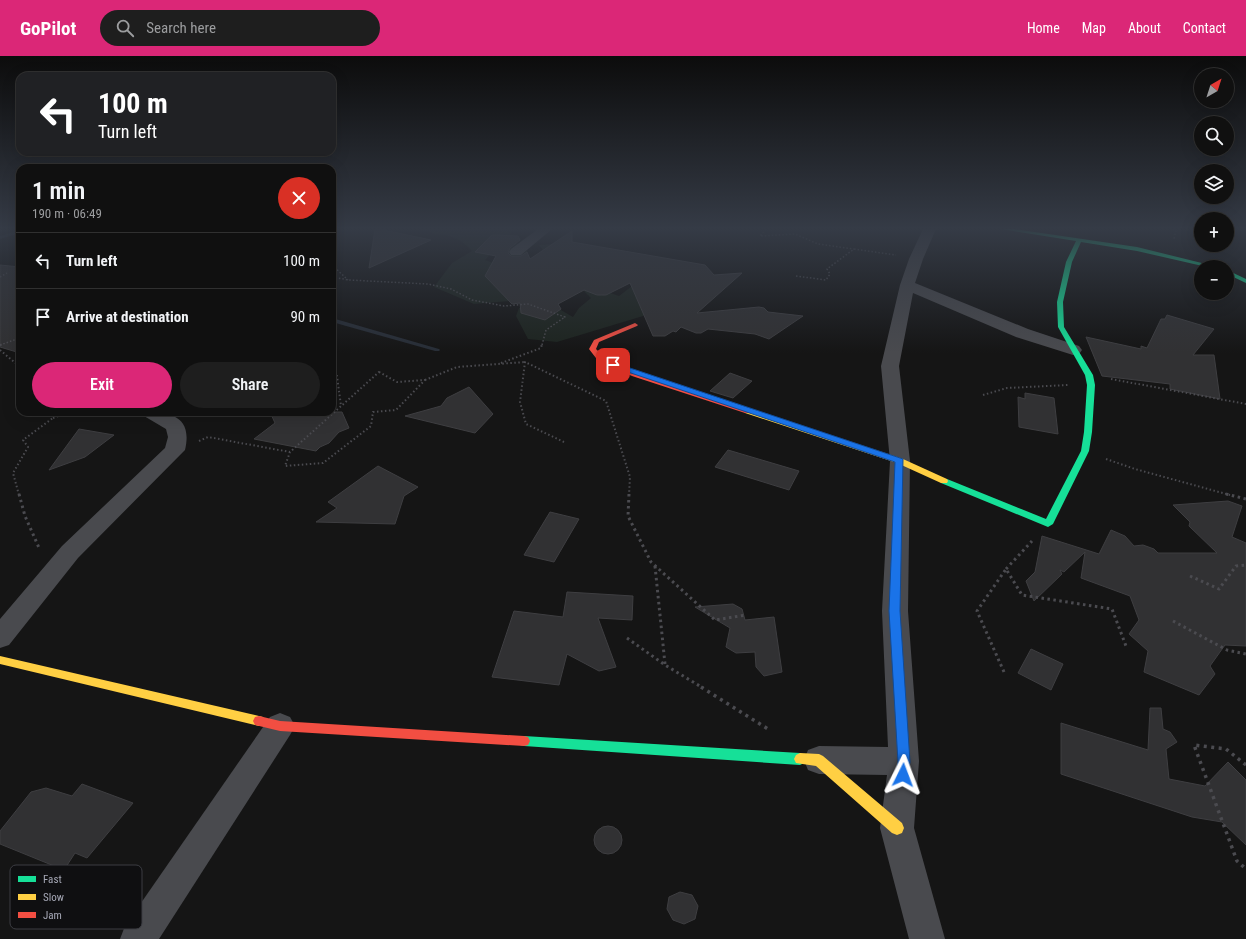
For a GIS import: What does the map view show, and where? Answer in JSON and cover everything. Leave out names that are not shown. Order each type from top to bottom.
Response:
[{"type":"street","points":[[912,270],[907,285],[890,366],[900,461],[895,611],[904,762],[897,828],[927,939]]},
{"type":"street","points":[[636,325],[596,341],[592,349],[602,360],[635,374],[900,461],[957,487],[1048,524],[1084,452],[1088,432],[1091,385],[1089,375],[1073,350],[1061,327],[1060,302],[1067,270]]},
{"type":"street","points":[[1234,275],[1246,281]]},
{"type":"street","points":[[907,285],[1022,333],[1073,350]]},
{"type":"street","points":[[0,638],[70,552],[175,450],[178,437],[174,426],[158,416]]},
{"type":"street","points":[[0,660],[280,726],[818,760],[904,762]]},
{"type":"street","points":[[138,939],[280,726]]},
{"type":"street","points":[[818,760],[897,828]]},
{"type":"path","points":[[338,270],[349,280]]},
{"type":"path","points":[[796,276],[826,280],[830,274],[828,270]]},
{"type":"path","points":[[0,277],[7,273]]},
{"type":"path","points":[[336,277],[349,280],[428,284],[451,289],[472,300],[504,306],[528,304],[565,316],[546,330],[541,348],[498,364]]},
{"type":"path","points":[[0,345],[16,339]]},
{"type":"path","points":[[0,350],[16,364]]},
{"type":"path","points":[[525,362],[520,402],[526,424],[564,442]]},
{"type":"path","points":[[336,411],[379,372],[397,382],[425,380],[456,367],[525,362],[606,401],[630,477],[628,516],[651,562],[715,620],[746,615]]},
{"type":"path","points":[[1089,375],[1246,404]]},
{"type":"path","points":[[336,376],[341,406]]},
{"type":"path","points":[[330,416],[290,452],[285,466],[323,463],[372,426],[373,412],[396,410],[425,380]]},
{"type":"path","points":[[983,395],[1007,388],[1091,385]]},
{"type":"path","points":[[52,576],[25,516],[13,473],[28,447],[23,440],[53,418],[58,416]]},
{"type":"path","points":[[175,450],[208,437],[290,452]]},
{"type":"path","points":[[1084,452],[1135,469],[1246,499]]},
{"type":"path","points":[[1004,672],[977,611],[1006,570],[1048,524]]},
{"type":"path","points":[[1190,576],[1219,589],[1236,566],[1246,565]]},
{"type":"path","points":[[656,566],[665,665]]},
{"type":"path","points":[[1006,570],[1022,595],[1112,609],[1126,646]]},
{"type":"path","points":[[1174,621],[1227,650],[1246,654]]},
{"type":"path","points":[[627,638],[665,665],[772,731]]},
{"type":"path","points":[[1246,765],[1226,749],[1194,745],[1237,861],[1246,868]]},
{"type":"shaded area","points":[[447,270],[573,270],[575,274],[566,282],[539,286],[532,292],[510,301],[474,304],[434,287]]},
{"type":"shaded area","points":[[636,283],[663,310],[557,342],[528,339],[516,316],[519,308],[547,302],[573,317],[579,308],[591,298],[584,291],[596,288],[619,296]]},
{"type":"building","points":[[0,270],[16,270],[16,352],[0,347]]},
{"type":"building","points":[[488,270],[710,270],[714,275],[742,273],[697,313],[759,307],[764,308],[768,312],[803,316],[769,339],[755,334],[708,329],[701,333],[696,333],[681,327],[676,332],[673,331],[665,336],[653,336],[630,283],[606,295],[597,295],[584,290],[558,304],[561,309],[545,320],[521,313],[520,303],[512,304],[485,276]]},
{"type":"building","points":[[1167,315],[1214,329],[1193,355],[1214,355],[1220,399],[1170,389],[1170,384],[1102,376],[1086,337],[1141,349],[1141,346],[1147,348],[1161,319],[1165,319]]},
{"type":"building","points":[[730,373],[752,381],[733,398],[710,391]]},
{"type":"building","points":[[469,387],[493,414],[475,433],[405,416],[441,406],[447,398]]},
{"type":"building","points":[[1025,393],[1054,398],[1058,434],[1019,427],[1018,397],[1025,399]]},
{"type":"building","points":[[336,412],[342,412],[349,428],[339,432],[329,443],[320,447],[316,451],[254,439],[275,423],[272,416],[336,416]]},
{"type":"building","points":[[79,429],[114,435],[85,457],[49,470]]},
{"type":"building","points":[[728,450],[799,471],[789,490],[715,467]]},
{"type":"building","points":[[378,466],[418,487],[404,496],[395,524],[316,522],[337,508],[328,502]]},
{"type":"building","points":[[1228,501],[1242,506],[1232,537],[1246,543],[1246,646],[1225,645],[1210,666],[1215,674],[1199,695],[1144,672],[1148,651],[1129,634],[1139,620],[1130,596],[1081,578],[1085,552],[1064,572],[1060,570],[1062,574],[1034,601],[1026,581],[1035,572],[1042,536],[1099,554],[1111,530],[1125,536],[1134,546],[1143,545],[1154,549],[1158,553],[1217,553],[1189,526],[1190,522],[1173,505]]},
{"type":"building","points":[[550,512],[579,519],[554,562],[524,555]]},
{"type":"building","points":[[567,592],[633,596],[632,620],[598,618],[616,667],[599,671],[567,654],[559,685],[492,677],[514,611],[563,617]]},
{"type":"building","points":[[733,604],[742,609],[745,620],[774,617],[782,672],[764,676],[756,667],[755,652],[736,653],[726,647],[730,628],[695,607]]},
{"type":"building","points":[[1031,649],[1063,664],[1051,690],[1018,673]]},
{"type":"building","points":[[1150,708],[1161,708],[1163,729],[1170,732],[1177,742],[1166,749],[1169,779],[1205,786],[1228,762],[1246,780],[1246,845],[1222,822],[1192,817],[1061,774],[1061,723],[1148,750]]},
{"type":"building","points":[[82,784],[133,803],[87,858],[75,853],[67,865],[52,865],[0,844],[0,831],[31,792],[46,788],[72,796]]},
{"type":"building","points":[[608,826],[618,830],[622,840],[618,850],[608,854],[598,850],[594,840],[598,830]]},
{"type":"building","points":[[680,892],[692,895],[698,906],[695,919],[684,924],[673,920],[667,909],[669,897]]},
{"type":"waterway","points":[[336,321],[437,350]]},
{"type":"traffic: fast","points":[[944,481],[1048,524],[1085,451],[1088,432],[1091,385],[1089,375],[1061,327],[1060,302],[1067,270]]},
{"type":"traffic: fast","points":[[1234,275],[1246,281]]},
{"type":"traffic: fast","points":[[524,741],[800,759]]},
{"type":"traffic: slow","points":[[748,411],[900,461],[944,481]]},
{"type":"traffic: slow","points":[[0,660],[259,721]]},
{"type":"traffic: slow","points":[[800,759],[819,760],[897,828]]},
{"type":"traffic: jam","points":[[635,325],[596,341],[592,349],[602,360],[635,374],[748,411]]},
{"type":"traffic: jam","points":[[259,721],[280,726],[524,741]]},
{"type":"route","points":[[613,365],[635,374],[900,461],[895,611],[904,762],[903,775]]}]
